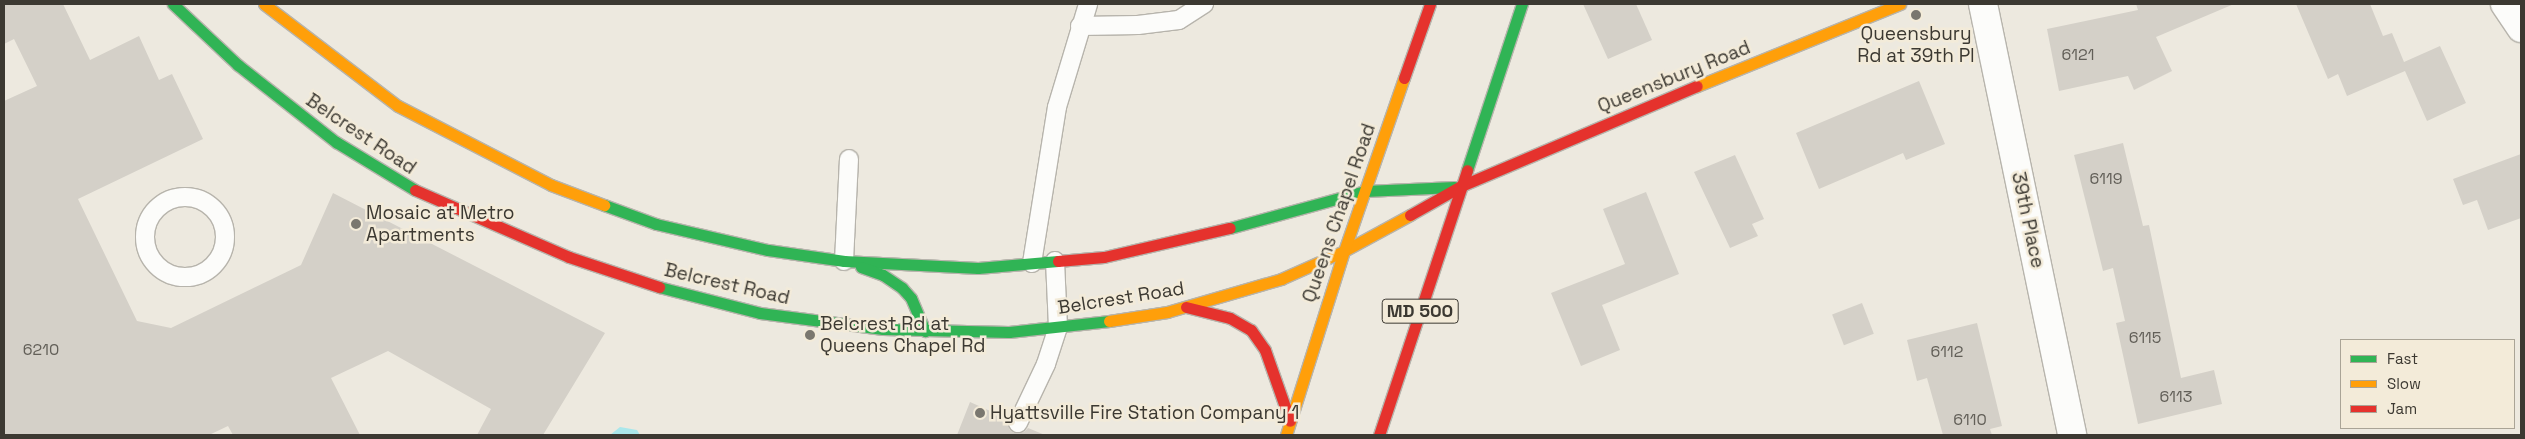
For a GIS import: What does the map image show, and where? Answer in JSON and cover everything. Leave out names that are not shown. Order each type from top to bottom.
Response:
[{"type":"main road","points":[[264,4],[398,106],[551,185],[656,224],[768,250],[844,261],[978,268],[1056,261],[1114,255],[1276,217],[1364,191]]},
{"type":"main road","name":"Queens Chapel Road","points":[[1286,435],[1364,191],[1430,4]]},
{"type":"main road","name":"MD 500","points":[[1379,435],[1522,4]]},
{"type":"main road","name":"Queensbury Road","points":[[1344,251],[1461,186],[1577,134],[1900,4]]},
{"type":"main road","name":"Belcrest Road","points":[[177,8],[238,65],[336,142],[421,194],[482,221],[631,280],[760,313],[883,330],[1009,332],[1058,327],[1186,307],[1281,279],[1344,251]]},
{"type":"main road","name":"Queensbury Road","points":[[1364,191],[1461,186]]},
{"type":"main road","points":[[844,261],[883,276],[902,288],[911,298],[925,331]]},
{"type":"main road","points":[[1186,307],[1230,318],[1251,330],[1269,358],[1290,421]]},
{"type":"street","name":"39th Place","points":[[1983,4],[2072,435]]},
{"type":"street","points":[[2505,4],[2521,28]]},
{"type":"lane","points":[[162,4],[177,8]]},
{"type":"lane","points":[[1032,263],[1057,107],[1088,4]]},
{"type":"lane","points":[[1080,26],[1138,25],[1179,20],[1204,4]]},
{"type":"lane","points":[[844,261],[849,159]]},
{"type":"lane","points":[[199,199],[220,217],[226,232],[223,252],[206,272],[182,278],[170,275],[160,269],[147,251],[144,238],[150,217],[169,200],[199,199]]},
{"type":"lane","points":[[1018,424],[1046,364],[1058,327],[1056,261]]},
{"type":"water","points":[[620,427],[637,430],[640,435],[610,435]]},
{"type":"building","name":"Mosaic at Metro Apartments","points":[[4,4],[63,4],[90,60],[139,36],[159,80],[172,74],[203,139],[78,199],[137,321],[171,328],[301,265],[333,193],[605,333],[543,435],[477,435],[491,409],[388,351],[331,378],[360,435],[233,435],[228,426],[209,435],[4,435],[4,101],[37,86],[14,39],[4,44]]},
{"type":"building","points":[[1583,4],[1636,4],[1652,40],[1608,59]]},
{"type":"building","points":[[2136,4],[2234,4],[2156,37],[2172,71],[2134,90],[2128,76],[2059,91],[2047,29],[2138,10]]},
{"type":"building","points":[[2296,4],[2370,4],[2383,36],[2392,33],[2404,62],[2440,46],[2466,103],[2427,121],[2405,71],[2347,96],[2338,74],[2328,79]]},
{"type":"building","points":[[1919,81],[1945,144],[1906,160],[1903,153],[1819,189],[1796,133]]},
{"type":"building","points":[[2123,143],[2143,226],[2149,225],[2181,378],[2214,370],[2222,404],[2138,424],[2116,323],[2125,321],[2113,268],[2103,271],[2074,155]]},
{"type":"building","points":[[2521,154],[2521,218],[2488,230],[2477,200],[2463,205],[2453,179]]},
{"type":"building","points":[[1735,155],[1764,219],[1752,224],[1758,236],[1730,248],[1694,172]]},
{"type":"building","points":[[1646,192],[1679,274],[1602,305],[1620,350],[1581,366],[1551,293],[1625,264],[1603,209]]},
{"type":"building","points":[[1862,303],[1874,334],[1844,345],[1832,314]]},
{"type":"building","points":[[1977,323],[2002,426],[1990,429],[1992,435],[1943,435],[1927,378],[1917,381],[1907,340]]},
{"type":"building","name":"Hyattsville Fire Station Company 1","points":[[970,402],[1008,419],[1009,429],[1014,433],[1024,432],[1028,428],[1045,435],[957,435]]},
{"type":"traffic: fast","points":[[173,4],[238,65],[336,142],[415,190]]},
{"type":"traffic: fast","points":[[1467,170],[1522,4]]},
{"type":"traffic: fast","points":[[1230,228],[1365,191],[1454,187]]},
{"type":"traffic: fast","points":[[604,205],[656,224],[768,250],[844,261],[978,268],[1058,261]]},
{"type":"traffic: fast","points":[[861,267],[883,275],[902,288],[911,298],[925,331]]},
{"type":"traffic: fast","points":[[659,287],[760,313],[883,329],[1009,332],[1109,321]]},
{"type":"traffic: slow","points":[[264,4],[398,106],[551,185],[604,205]]},
{"type":"traffic: slow","points":[[1697,86],[1900,4]]},
{"type":"traffic: slow","points":[[1286,435],[1344,251],[1404,78]]},
{"type":"traffic: slow","points":[[1109,321],[1167,312],[1281,279],[1344,251],[1410,215]]},
{"type":"traffic: jam","points":[[1404,78],[1430,4]]},
{"type":"traffic: jam","points":[[1410,215],[1461,186],[1697,86]]},
{"type":"traffic: jam","points":[[1379,435],[1467,170]]},
{"type":"traffic: jam","points":[[415,190],[569,257],[659,287]]},
{"type":"traffic: jam","points":[[1058,261],[1104,257],[1230,228]]},
{"type":"traffic: jam","points":[[1186,307],[1230,318],[1251,330],[1265,350],[1290,421]]},
{"type":"place","name":"Queensbury Rd at 39th Pl","points":[[1916,15]]},
{"type":"place","name":"Mosaic at Metro Apartments","points":[[356,224]]},
{"type":"place","name":"Belcrest Rd at Queens Chapel Rd","points":[[810,335]]},
{"type":"place","name":"Hyattsville Fire Station Company 1","points":[[980,413]]}]
